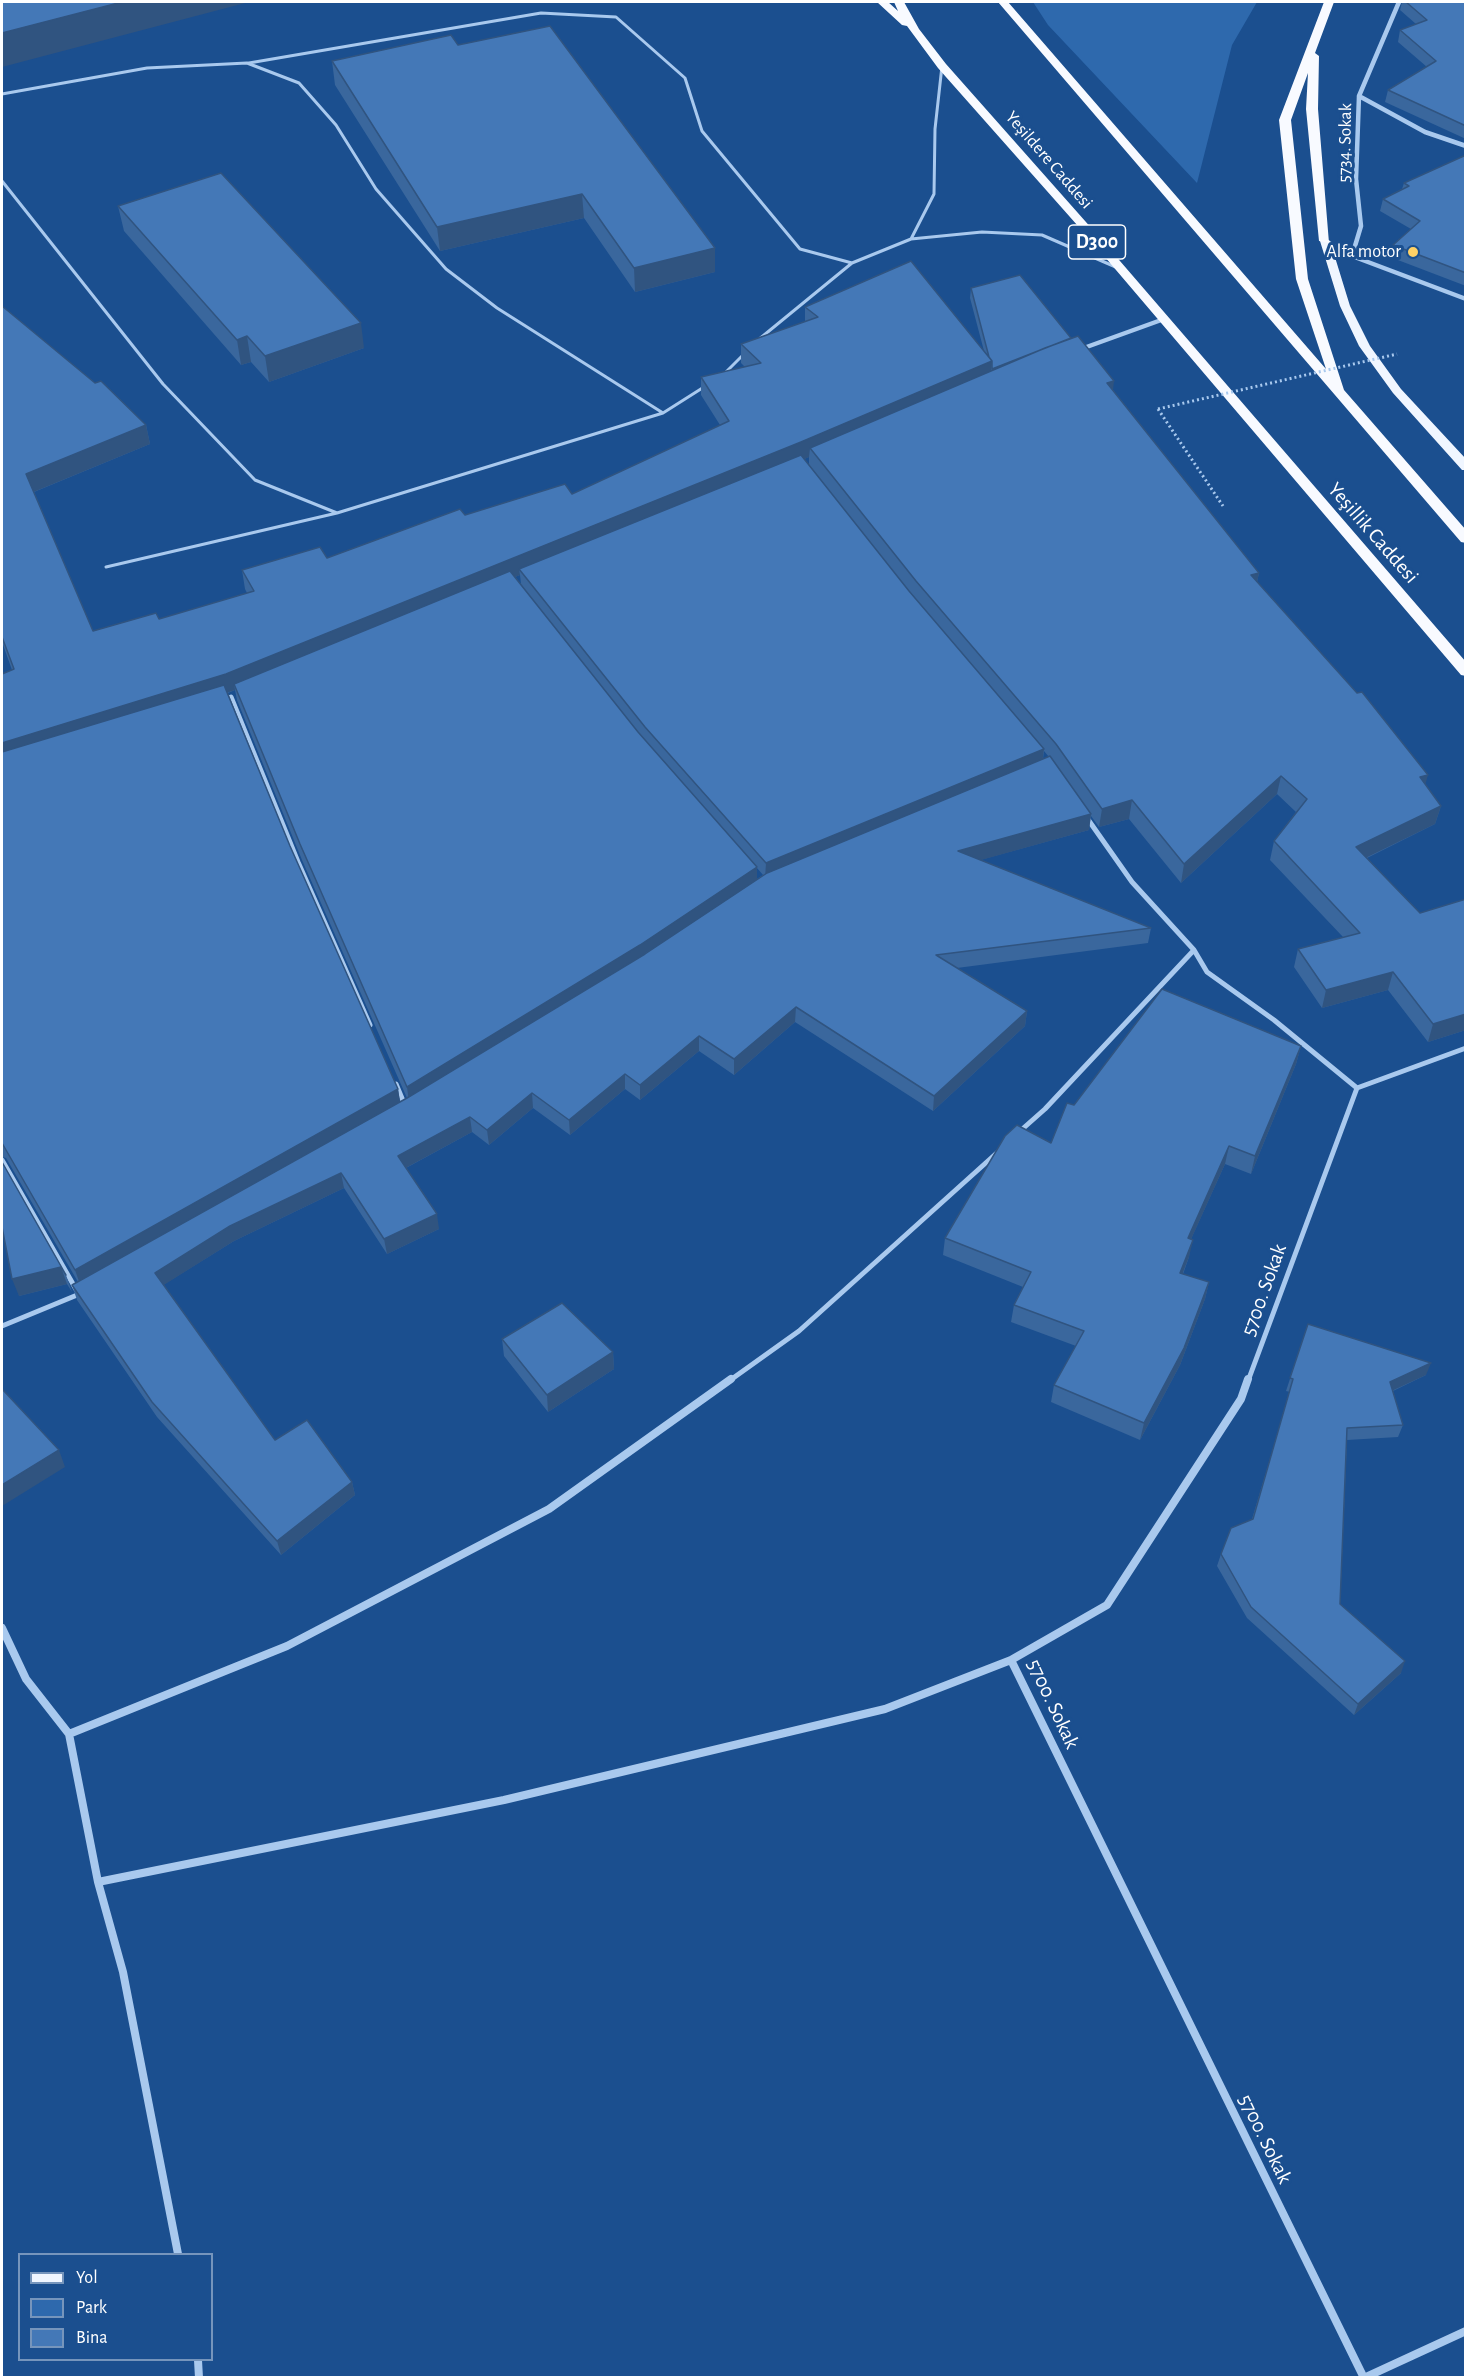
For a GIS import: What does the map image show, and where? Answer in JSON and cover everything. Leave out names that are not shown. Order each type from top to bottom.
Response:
[{"type":"highway","points":[[882,2],[914,30]]},
{"type":"highway","name":"Yeşildere Caddesi","points":[[899,2],[914,30],[942,66],[1120,269],[1249,421]]},
{"type":"highway","points":[[1003,2],[1342,398],[1466,539]]},
{"type":"highway","points":[[1329,2],[1286,120],[1302,279],[1342,398]]},
{"type":"highway","points":[[1315,39],[1311,109],[1325,241]]},
{"type":"highway","name":"Yeşillik Caddesi","points":[[1249,421],[1466,672]]},
{"type":"main road","points":[[1325,241],[1345,306],[1365,346],[1397,391],[1466,467]]},
{"type":"street","name":"5734. Sokak","points":[[1352,256],[1361,226],[1356,179],[1359,96],[1399,2]]},
{"type":"street","points":[[1359,96],[1425,132],[1466,146]]},
{"type":"street","points":[[1325,241],[1352,256],[1466,299]]},
{"type":"street","points":[[1071,352],[1164,320]]},
{"type":"street","points":[[220,700],[242,693]]},
{"type":"street","points":[[231,697],[298,862],[374,1034]]},
{"type":"street","points":[[1084,814],[1132,882],[1194,950],[1207,972],[1274,1020],[1357,1088],[1466,1048]]},
{"type":"street","points":[[1010,1141],[1045,1109],[1194,950]]},
{"type":"street","points":[[392,1077],[406,1109]]},
{"type":"street","name":"5700. Sokak","points":[[1357,1088],[1241,1399],[1107,1605],[1011,1660],[1364,2378]]},
{"type":"street","points":[[396,1115],[416,1103]]},
{"type":"street","points":[[69,1734],[287,1646],[549,1509],[799,1332],[1001,1149]]},
{"type":"street","points":[[2,1160],[79,1294]]},
{"type":"street","points":[[2,1326],[89,1289]]},
{"type":"street","points":[[2,1628],[26,1679],[69,1734],[98,1882],[123,1972],[178,2253]]},
{"type":"street","points":[[98,1882],[504,1800],[873,1712],[1011,1660]]},
{"type":"street","points":[[1364,2378],[1466,2331]]},
{"type":"street","points":[[198,2361],[199,2378]]},
{"type":"lane","points":[[2,94],[147,69],[247,63],[541,13],[616,17],[685,78],[702,131],[800,249],[852,263]]},
{"type":"lane","points":[[247,63],[299,83],[336,125],[376,189],[446,269],[497,308],[663,413]]},
{"type":"lane","points":[[911,239],[934,194],[935,129],[942,66]]},
{"type":"lane","points":[[2,181],[163,384],[255,480],[337,513]]},
{"type":"lane","points":[[721,377],[757,341],[852,263],[911,239],[981,232],[1042,235],[1120,269]]},
{"type":"lane","points":[[106,567],[337,513],[663,413],[711,383]]},
{"type":"path","points":[[1223,506],[1158,410],[1397,354]]},
{"type":"green space","points":[[1033,2],[1257,2],[1232,45],[1197,183],[1048,25]]},
{"type":"building","points":[[2,2],[122,2],[2,33]]},
{"type":"building","points":[[1406,2],[1466,2],[1466,126],[1388,90],[1436,61],[1400,30],[1427,20]]},
{"type":"building","points":[[550,26],[715,248],[634,268],[582,194],[437,227],[332,61],[451,35],[458,45]]},
{"type":"building","points":[[1466,155],[1466,273],[1393,245],[1420,221],[1383,199],[1409,186],[1404,183]]},
{"type":"building","points":[[221,173],[361,323],[265,356],[247,336],[237,340],[118,206]]},
{"type":"building","points":[[911,261],[992,361],[801,442],[226,674],[2,743],[2,674],[14,669],[2,637],[2,306],[95,383],[101,381],[146,425],[26,474],[93,631],[156,613],[159,619],[254,591],[242,570],[320,547],[327,558],[460,509],[465,515],[565,484],[572,494],[729,421],[701,377],[761,363],[741,344],[818,317],[805,307]]},
{"type":"building","points":[[1020,275],[1071,338],[992,369],[992,361],[971,288]]},
{"type":"building","points":[[1078,336],[1114,381],[1107,383],[1259,573],[1251,575],[1357,693],[1362,692],[1428,775],[1420,777],[1441,806],[1356,847],[1420,913],[1466,899],[1466,1014],[1433,1024],[1393,972],[1326,990],[1298,949],[1360,933],[1274,841],[1307,799],[1281,776],[1184,864],[1132,800],[1102,809],[1056,744],[916,581],[810,448]]},
{"type":"building","points":[[801,455],[909,591],[1044,749],[766,863],[645,727],[519,569]]},
{"type":"building","points":[[510,571],[638,732],[757,867],[640,945],[407,1087],[300,844],[234,684]]},
{"type":"building","points":[[224,685],[290,846],[398,1089],[75,1270],[2,1143],[2,752]]},
{"type":"building","points":[[1050,756],[1091,814],[958,851],[1151,928],[936,955],[1027,1011],[934,1096],[796,1007],[734,1059],[699,1036],[640,1085],[625,1074],[569,1120],[532,1093],[487,1130],[470,1117],[398,1156],[437,1214],[384,1239],[341,1173],[230,1226],[155,1273],[275,1440],[307,1420],[352,1482],[277,1541],[152,1402],[72,1285],[407,1098],[645,954],[767,873]]},
{"type":"building","points":[[1162,989],[1301,1046],[1255,1156],[1229,1146],[1188,1238],[1193,1240],[1180,1273],[1209,1282],[1184,1348],[1144,1423],[1054,1385],[1084,1331],[1014,1305],[1031,1272],[945,1238],[1005,1136],[1017,1125],[1051,1143],[1067,1103],[1074,1105]]},
{"type":"building","points":[[2,1162],[66,1275],[61,1267],[12,1279],[2,1227]]},
{"type":"building","points":[[562,1303],[613,1352],[547,1395],[502,1339]]},
{"type":"building","points":[[1308,1324],[1431,1363],[1390,1382],[1403,1425],[1347,1428],[1340,1604],[1405,1661],[1358,1704],[1251,1607],[1221,1554],[1231,1528],[1253,1519],[1293,1379],[1290,1378]]},
{"type":"building","points":[[2,1389],[59,1450],[2,1485]]},
{"type":"place","name":"Alfa motor","points":[[1413,252]]}]
